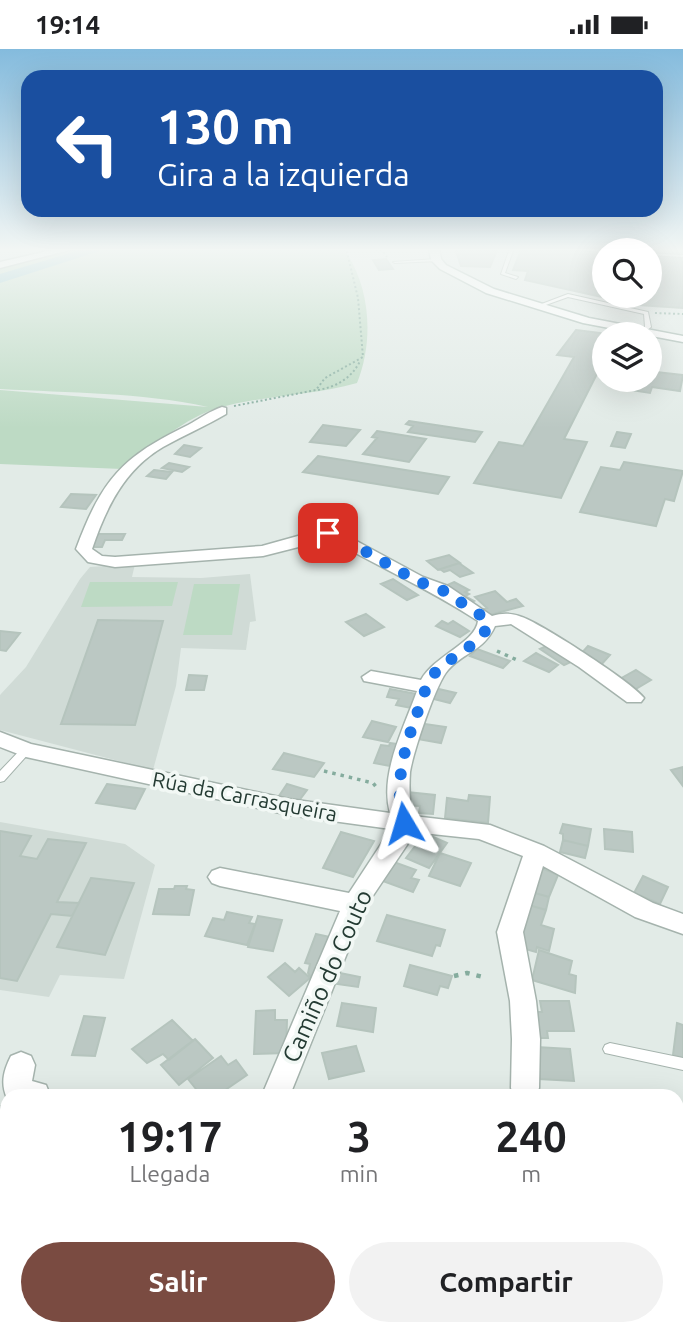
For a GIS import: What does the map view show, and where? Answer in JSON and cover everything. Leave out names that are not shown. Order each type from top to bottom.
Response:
[{"type":"main road","points":[[541,308],[601,322]]},
{"type":"main road","points":[[592,320],[602,322]]},
{"type":"main road","points":[[662,335],[683,339]]},
{"type":"street","points":[[222,411],[156,446],[118,478],[104,499],[88,537],[84,549],[87,555],[94,559],[116,562],[263,551],[323,534],[333,534],[417,581],[442,590],[485,618],[488,623]]},
{"type":"street","points":[[404,823],[398,803],[400,770],[427,687],[444,663],[481,638],[488,623],[504,618],[516,619],[586,663],[634,698]]},
{"type":"street","points":[[372,677],[427,687]]},
{"type":"street","name":"Rúa da Carrasqueira","points":[[0,739],[26,750],[289,807],[482,831],[536,852],[644,910],[683,924]]},
{"type":"street","name":"Camiño do Couto","points":[[279,1089],[326,981],[355,903],[398,839],[404,823]]},
{"type":"street","points":[[525,1088],[526,1039],[523,1001],[510,932],[536,852]]},
{"type":"street","points":[[220,877],[253,881],[330,902],[355,903]]},
{"type":"street","points":[[18,1089],[21,1065]]},
{"type":"lane","points":[[624,308],[646,313],[647,322]]},
{"type":"lane","points":[[0,778],[26,750]]},
{"type":"lane","points":[[610,1049],[683,1064]]},
{"type":"path","points":[[222,411],[256,400],[332,387],[355,372],[364,351],[359,308]]},
{"type":"path","points":[[646,313],[683,314]]},
{"type":"path","points":[[316,390],[325,377],[360,361]]},
{"type":"path","points":[[497,651],[517,660]]},
{"type":"path","points":[[324,771],[373,783],[377,787]]},
{"type":"path","points":[[454,975],[467,973],[487,978]]},
{"type":"shaded area","points":[[135,564],[132,577],[201,578],[250,574],[256,621],[250,622],[246,650],[181,648],[176,686],[153,770],[0,730],[0,695],[26,667],[80,579],[90,567]]},
{"type":"shaded area","points":[[0,822],[125,844],[155,865],[124,979],[60,975],[49,997],[0,990]]},
{"type":"green space","points":[[0,308],[366,308],[366,350],[357,383],[235,404],[207,412],[168,434],[122,469],[0,464],[0,390],[208,407],[130,396],[0,389]]},
{"type":"green space","points":[[90,582],[178,582],[172,606],[81,607]]},
{"type":"green space","points":[[194,584],[240,584],[232,635],[183,635]]},
{"type":"building","points":[[576,330],[592,332],[592,384],[564,439],[587,442],[561,498],[474,483],[499,442],[523,446],[574,357],[557,355]]},
{"type":"building","points":[[662,373],[683,375],[680,391],[662,388]]},
{"type":"building","points":[[409,421],[482,432],[475,442],[408,432],[413,426],[406,424]]},
{"type":"building","points":[[323,425],[360,430],[346,446],[310,442]]},
{"type":"building","points":[[377,431],[426,439],[409,462],[363,454],[377,438],[372,437]]},
{"type":"building","points":[[617,432],[631,434],[625,448],[611,446]]},
{"type":"building","points":[[184,445],[201,448],[190,457],[175,454]]},
{"type":"building","points":[[318,456],[449,477],[438,494],[303,472]]},
{"type":"building","points":[[624,462],[683,471],[674,501],[665,499],[656,526],[580,512],[601,467],[620,470]]},
{"type":"building","points":[[169,463],[189,467],[182,472],[162,468]]},
{"type":"building","points":[[154,470],[172,472],[166,479],[147,476]]},
{"type":"building","points":[[71,494],[96,495],[86,509],[61,507]]},
{"type":"building","points":[[97,534],[125,534],[122,540],[105,540],[102,547],[91,547]]},
{"type":"building","points":[[449,555],[460,563],[438,570],[427,561]]},
{"type":"building","points":[[459,563],[473,573],[460,577],[450,570],[444,572],[440,569]]},
{"type":"building","points":[[393,579],[418,595],[407,600],[381,584]]},
{"type":"building","points":[[454,582],[469,590],[465,592],[469,594],[465,596],[474,601],[468,604],[443,587]]},
{"type":"building","points":[[495,591],[507,602],[516,599],[523,606],[486,616],[480,610],[487,608],[475,597]]},
{"type":"building","points":[[366,614],[384,627],[364,636],[346,622]]},
{"type":"building","points":[[98,620],[163,621],[135,725],[61,724]]},
{"type":"building","points":[[442,621],[448,624],[453,621],[469,631],[460,637],[436,626]]},
{"type":"building","points":[[0,631],[20,633],[6,651],[0,650]]},
{"type":"building","points":[[551,644],[575,660],[564,665],[540,649]]},
{"type":"building","points":[[588,646],[610,655],[600,666],[578,657]]},
{"type":"building","points":[[477,649],[510,661],[503,668],[470,656]]},
{"type":"building","points":[[536,653],[558,665],[549,672],[524,661]]},
{"type":"building","points":[[636,670],[651,680],[634,690],[618,680]]},
{"type":"building","points":[[189,675],[207,676],[204,690],[186,690]]},
{"type":"building","points":[[430,687],[456,693],[450,703],[426,697]]},
{"type":"building","points":[[390,689],[422,695],[417,709],[396,705],[399,699],[387,697]]},
{"type":"building","points":[[372,721],[396,727],[388,742],[363,737]]},
{"type":"building","points":[[418,723],[446,727],[441,743],[412,738]]},
{"type":"building","points":[[390,743],[404,745],[396,767],[374,763],[381,745],[389,746]]},
{"type":"building","points":[[284,753],[324,763],[314,777],[273,769]]},
{"type":"building","points":[[683,767],[683,786],[671,770]]},
{"type":"building","points":[[107,784],[145,789],[135,809],[96,803]]},
{"type":"building","points":[[287,784],[307,790],[298,802],[279,796]]},
{"type":"building","points":[[407,792],[435,795],[433,814],[419,813],[420,806],[405,805]]},
{"type":"building","points":[[469,795],[490,797],[488,823],[445,818],[447,798],[468,801]]},
{"type":"building","points":[[563,824],[591,829],[588,846],[563,840],[563,834],[560,833]]},
{"type":"building","points":[[604,829],[632,832],[633,852],[605,849]]},
{"type":"building","points":[[0,831],[31,836],[20,856],[37,859],[48,839],[86,843],[57,902],[79,903],[72,916],[51,914],[17,981],[0,978]]},
{"type":"building","points":[[341,832],[374,841],[353,877],[323,868]]},
{"type":"building","points":[[431,836],[447,843],[429,868],[406,858],[419,841],[425,844]]},
{"type":"building","points":[[563,840],[588,846],[585,858],[560,852]]},
{"type":"building","points":[[440,853],[471,863],[460,886],[429,876]]},
{"type":"building","points":[[391,861],[416,870],[411,878],[419,880],[413,892],[380,880]]},
{"type":"building","points":[[537,866],[558,875],[549,897],[528,891]]},
{"type":"building","points":[[643,876],[668,887],[660,904],[634,893]]},
{"type":"building","points":[[91,878],[134,883],[105,955],[57,947]]},
{"type":"building","points":[[175,886],[187,886],[186,889],[194,890],[189,915],[153,914],[159,889],[174,889]]},
{"type":"building","points":[[528,891],[549,897],[546,910],[525,904]]},
{"type":"building","points":[[525,904],[546,910],[541,925],[554,929],[549,951],[537,947],[536,952],[515,946]]},
{"type":"building","points":[[227,912],[252,917],[249,923],[255,924],[247,945],[205,936],[213,918],[224,920]]},
{"type":"building","points":[[387,915],[445,930],[440,946],[436,945],[432,956],[377,941]]},
{"type":"building","points":[[258,916],[282,920],[273,951],[248,947]]},
{"type":"building","points":[[316,934],[334,938],[312,978],[308,973],[310,964],[305,963]]},
{"type":"building","points":[[539,950],[572,961],[569,974],[576,976],[575,993],[532,980]]},
{"type":"building","points":[[285,963],[295,972],[299,968],[310,978],[289,996],[268,977]]},
{"type":"building","points":[[410,965],[452,976],[448,988],[440,986],[437,995],[404,986]]},
{"type":"building","points":[[340,973],[360,977],[358,987],[337,984]]},
{"type":"building","points":[[540,1001],[569,1001],[574,1031],[547,1031],[548,1038],[534,1038],[530,1012],[542,1012]]},
{"type":"building","points":[[342,1003],[376,1008],[373,1032],[337,1026]]},
{"type":"building","points":[[275,1010],[275,1020],[287,1020],[286,1053],[254,1054],[256,1011]]},
{"type":"building","points":[[84,1016],[105,1018],[95,1056],[72,1055]]},
{"type":"building","points":[[172,1020],[193,1041],[169,1060],[163,1054],[147,1063],[132,1049]]},
{"type":"building","points":[[677,1023],[683,1025],[683,1058],[673,1055]]},
{"type":"building","points":[[195,1039],[213,1058],[179,1085],[161,1065]]},
{"type":"building","points":[[356,1046],[364,1071],[329,1079],[322,1053]]},
{"type":"building","points":[[536,1047],[570,1049],[574,1081],[539,1079]]},
{"type":"building","points":[[221,1056],[228,1065],[236,1060],[247,1075],[227,1089],[196,1089],[188,1079]]},
{"type":"route","points":[[328,533],[337,535],[417,581],[442,590],[485,618],[488,623],[481,638],[444,663],[431,678],[400,770],[398,803],[404,823]]}]
